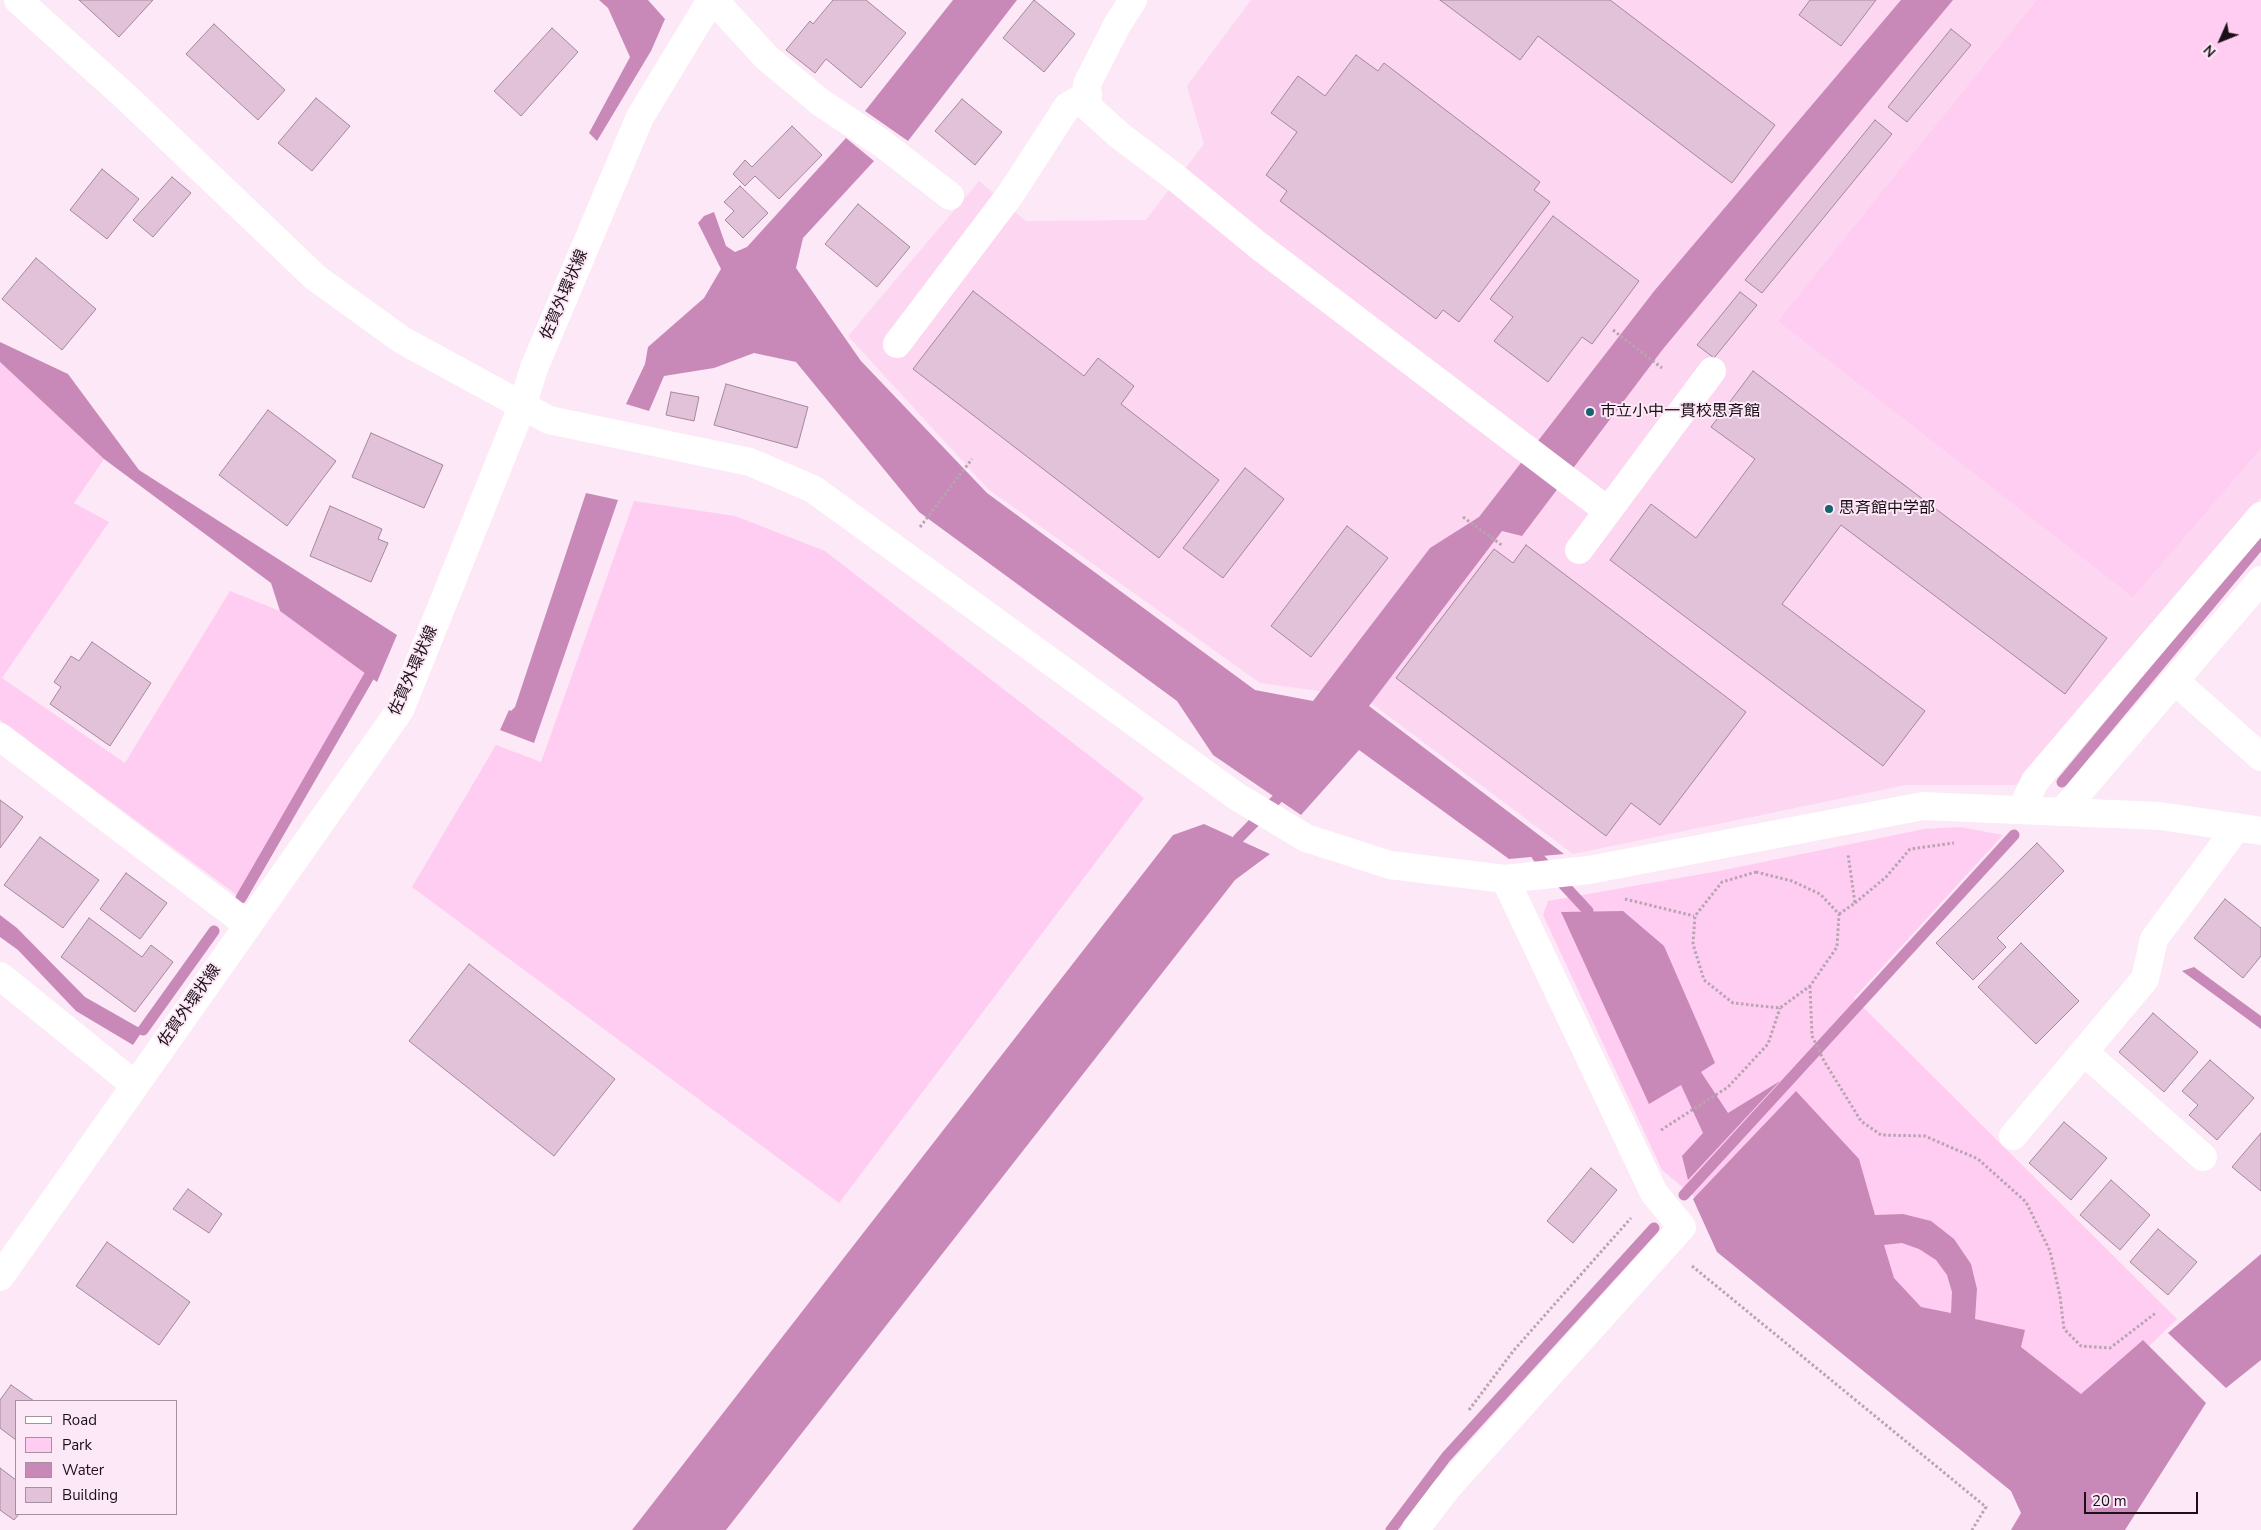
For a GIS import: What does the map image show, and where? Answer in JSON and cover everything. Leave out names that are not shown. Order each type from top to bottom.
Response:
[{"type":"street","points":[[18,0],[126,97],[316,278],[402,340],[549,420],[750,462],[813,489],[1236,796],[1306,838],[1390,865],[1515,878],[1589,870],[1923,806],[2160,816],[2249,829]]},
{"type":"street","points":[[712,0],[766,57],[820,102],[884,144],[950,196]]},
{"type":"street","name":"佐賀外環状線","points":[[0,1277],[247,924],[400,710],[522,404],[534,368],[640,117],[712,0]]},
{"type":"street","points":[[1133,0],[1117,25],[1087,84],[1088,107],[1119,135],[1260,246],[1608,511]]},
{"type":"street","points":[[897,344],[1010,195],[1066,107],[1088,94]]},
{"type":"street","points":[[1579,550],[1712,370]]},
{"type":"street","points":[[2021,810],[2035,781],[2261,516]]},
{"type":"street","points":[[2062,812],[2261,580]]},
{"type":"street","points":[[2175,682],[2261,757]]},
{"type":"street","points":[[0,737],[247,924]]},
{"type":"street","points":[[2013,1136],[2145,979],[2154,939],[2249,829]]},
{"type":"street","points":[[1415,1530],[1447,1488],[1682,1227],[1654,1193],[1632,1149],[1515,878]]},
{"type":"street","points":[[0,976],[135,1085]]},
{"type":"street","points":[[2084,1052],[2203,1157]]},
{"type":"path","points":[[1613,330],[1662,368]]},
{"type":"path","points":[[918,529],[972,459]]},
{"type":"path","points":[[1463,517],[1502,546]]},
{"type":"path","points":[[1839,914],[1886,877],[1910,849],[1954,843],[1966,808]]},
{"type":"path","points":[[1844,822],[1855,903]]},
{"type":"path","points":[[1632,1149],[1728,1087],[1768,1044],[1780,1008],[1810,986],[1837,947],[1839,914],[1820,894],[1792,880],[1756,872],[1722,882],[1695,916],[1693,944],[1704,980],[1734,1003],[1780,1008]]},
{"type":"path","points":[[1620,900],[1628,899],[1695,916]]},
{"type":"path","points":[[1810,986],[1812,1036],[1824,1061],[1862,1121],[1880,1134],[1924,1136],[1978,1159],[2026,1202],[2050,1250],[2060,1296],[2064,1329],[2081,1346],[2110,1348],[2157,1312]]},
{"type":"path","points":[[1466,1413],[1514,1350],[1654,1193]]},
{"type":"path","points":[[1666,1245],[1986,1507],[1972,1530]]},
{"type":"shaded area","name":"市立小中一貫校思斉館","points":[[1251,0],[2261,0],[2261,498],[2016,785],[1906,785],[1573,854],[1363,697],[1260,683],[988,489],[848,336],[979,181],[1026,221],[1146,220],[1204,144],[1187,86]]},
{"type":"green space","points":[[2037,0],[2261,0],[2261,448],[2133,597],[1778,321]]},
{"type":"green space","points":[[0,362],[104,459],[74,503],[109,522],[2,678],[125,763],[230,591],[280,611],[369,675],[241,898],[0,720]]},
{"type":"green space","points":[[634,501],[735,516],[825,551],[1144,798],[839,1203],[412,887],[496,745],[541,762]]},
{"type":"green space","points":[[1960,827],[2003,835],[1854,998],[2177,1319],[2021,1471],[1662,1170],[1543,915],[1548,901],[1719,871],[1924,829]]},
{"type":"water","points":[[599,0],[648,0],[665,19],[651,51],[597,141],[589,133],[630,57],[608,8]]},
{"type":"water","points":[[953,0],[1017,0],[908,141],[865,111]]},
{"type":"water","points":[[1901,0],[1953,0],[1663,349],[1522,536],[1502,531],[1369,706],[1564,854],[1509,859],[1359,750],[1301,815],[1213,755],[1177,701],[919,512],[796,362],[754,353],[714,368],[664,376],[649,411],[626,404],[645,364],[648,347],[704,298],[721,269],[698,223],[704,216],[714,212],[726,246],[735,252],[747,247],[846,138],[874,161],[803,238],[796,268],[861,361],[987,493],[1255,690],[1313,701],[1430,548],[1479,517],[1655,290]]},
{"type":"water","points":[[0,342],[68,374],[139,470],[397,635],[377,682],[280,611],[271,583],[104,459],[0,362]]},
{"type":"water","points":[[586,493],[618,500],[534,743],[500,730],[509,710],[511,711],[515,707]]},
{"type":"water","points":[[1204,824],[1270,854],[1235,880],[726,1530],[632,1530],[1173,835]]},
{"type":"water","points":[[1623,911],[1664,946],[1715,1063],[1701,1072],[1728,1113],[1780,1081],[1688,1180],[1682,1156],[1703,1133],[1681,1085],[1649,1104],[1561,912]]},
{"type":"water","points":[[0,915],[17,928],[85,997],[143,1030],[133,1045],[76,1011],[18,950],[0,937]]},
{"type":"water","points":[[2194,967],[2261,1016],[2261,1029],[2182,971]]},
{"type":"water","points":[[1796,1091],[1859,1159],[1875,1215],[1903,1214],[1931,1221],[1954,1239],[1971,1264],[1977,1289],[1975,1319],[2025,1330],[2021,1347],[2081,1394],[2143,1340],[2206,1403],[2125,1530],[2011,1530],[2021,1513],[2011,1491],[1717,1252],[1693,1199]],"holes":[[[1902,1243],[1919,1249],[1936,1260],[1947,1275],[1952,1292],[1951,1313],[1921,1307],[1894,1278],[1884,1245]]]},
{"type":"water","points":[[2261,1254],[2261,1360],[2226,1388],[2168,1333]]},
{"type":"building","points":[[79,0],[153,0],[119,37]]},
{"type":"building","points":[[833,0],[866,0],[906,33],[861,88],[826,59],[815,73],[786,50],[810,21],[813,24]]},
{"type":"building","points":[[1034,0],[1075,34],[1044,72],[1003,38]]},
{"type":"building","points":[[1440,0],[1610,0],[1775,125],[1732,183],[1538,36],[1520,60]]},
{"type":"building","points":[[1810,0],[1876,0],[1841,46],[1799,15]]},
{"type":"building","points":[[214,24],[285,90],[258,120],[186,54]]},
{"type":"building","points":[[552,28],[578,52],[521,116],[494,91]]},
{"type":"building","points":[[1951,29],[1971,45],[1907,122],[1888,107]]},
{"type":"building","points":[[1356,55],[1378,71],[1384,63],[1540,182],[1534,190],[1550,202],[1459,322],[1443,310],[1436,319],[1280,201],[1287,191],[1266,175],[1297,132],[1271,113],[1298,76],[1325,96]]},
{"type":"building","points":[[316,98],[350,126],[312,171],[278,143]]},
{"type":"building","points":[[962,99],[1002,132],[975,165],[935,131]]},
{"type":"building","points":[[1875,120],[1892,134],[1762,293],[1745,280]]},
{"type":"building","points":[[792,126],[822,155],[779,199],[755,176],[745,186],[733,174],[745,160],[752,167]]},
{"type":"building","points":[[102,169],[139,199],[107,239],[70,210]]},
{"type":"building","points":[[172,177],[191,193],[153,237],[133,220]]},
{"type":"building","points":[[740,186],[768,213],[743,238],[725,220],[734,211],[724,202]]},
{"type":"building","points":[[858,204],[910,247],[877,287],[825,244]]},
{"type":"building","points":[[1553,216],[1639,281],[1592,344],[1582,337],[1548,382],[1494,341],[1513,317],[1490,299]]},
{"type":"building","points":[[36,258],[96,309],[62,350],[2,299]]},
{"type":"building","points":[[973,291],[1084,376],[1098,358],[1134,386],[1121,404],[1219,480],[1159,558],[913,369]]},
{"type":"building","points":[[1740,292],[1757,305],[1714,358],[1697,345]]},
{"type":"building","points":[[1753,371],[2107,638],[2065,694],[1841,525],[1782,604],[1925,711],[1883,766],[1610,560],[1651,504],[1696,538],[1755,459],[1711,427]]},
{"type":"building","points":[[726,384],[808,407],[797,448],[714,425]]},
{"type":"building","points":[[671,392],[699,397],[694,421],[666,415]]},
{"type":"building","points":[[268,410],[336,461],[287,526],[219,475]]},
{"type":"building","points":[[371,433],[443,465],[424,508],[352,477]]},
{"type":"building","points":[[1245,468],[1284,499],[1223,578],[1183,548]]},
{"type":"building","points":[[330,506],[382,529],[378,539],[388,543],[371,582],[310,556]]},
{"type":"building","points":[[1347,526],[1388,558],[1311,657],[1271,626]]},
{"type":"building","points":[[1526,545],[1746,712],[1660,825],[1631,803],[1606,836],[1396,678],[1494,549],[1513,563]]},
{"type":"building","points":[[92,642],[151,683],[110,746],[50,704],[61,687],[54,682],[71,656],[79,661]]},
{"type":"building","points":[[0,800],[23,817],[0,848]]},
{"type":"building","points":[[40,837],[99,880],[63,928],[4,885]]},
{"type":"building","points":[[2037,843],[2064,871],[1997,938],[2006,947],[1973,980],[1936,943]]},
{"type":"building","points":[[126,873],[167,903],[140,939],[100,909]]},
{"type":"building","points":[[2225,899],[2261,928],[2261,956],[2243,978],[2194,938]]},
{"type":"building","points":[[89,918],[142,957],[151,945],[173,962],[135,1012],[61,957]]},
{"type":"building","points":[[2021,943],[2079,1001],[2036,1044],[1978,987]]},
{"type":"building","points":[[469,964],[615,1079],[554,1156],[409,1041]]},
{"type":"building","points":[[2153,1013],[2198,1052],[2164,1092],[2119,1052]]},
{"type":"building","points":[[2210,1060],[2254,1098],[2217,1140],[2189,1115],[2198,1105],[2182,1091]]},
{"type":"building","points":[[2064,1122],[2107,1158],[2071,1200],[2029,1163]]},
{"type":"building","points":[[2261,1133],[2261,1191],[2232,1167]]},
{"type":"building","points":[[1591,1168],[1617,1190],[1573,1243],[1547,1221]]},
{"type":"building","points":[[2111,1180],[2150,1215],[2120,1250],[2080,1215]]},
{"type":"building","points":[[188,1189],[222,1214],[209,1233],[173,1209]]},
{"type":"building","points":[[2158,1229],[2197,1262],[2168,1295],[2130,1262]]},
{"type":"building","points":[[107,1242],[190,1302],[159,1345],[76,1286]]},
{"type":"building","points":[[11,1385],[33,1400],[15,1400],[15,1439],[0,1428],[0,1400]]},
{"type":"building","points":[[0,1468],[15,1479],[15,1515],[18,1515],[14,1520],[0,1510]]},
{"type":"waterway","points":[[2062,782],[2261,543]]},
{"type":"waterway","points":[[241,898],[376,664]]},
{"type":"waterway","points":[[1238,839],[1277,799]]},
{"type":"waterway","points":[[1684,1195],[2014,835]]},
{"type":"waterway","points":[[1537,856],[1588,911]]},
{"type":"waterway","points":[[143,1030],[214,931]]},
{"type":"waterway","points":[[1391,1530],[1446,1457],[1654,1228]]},
{"type":"place","name":"市立小中一貫校思斉館","points":[[1590,412]]},
{"type":"place","name":"思斉館中学部","points":[[1829,509]]}]
